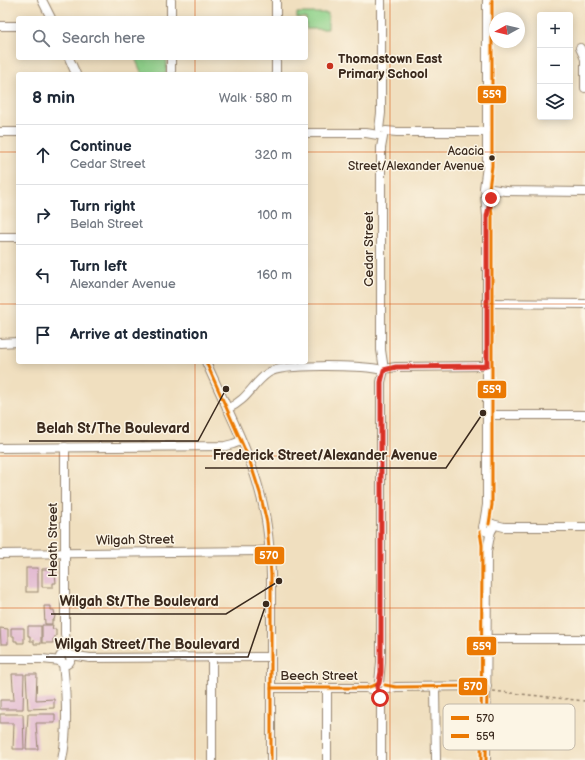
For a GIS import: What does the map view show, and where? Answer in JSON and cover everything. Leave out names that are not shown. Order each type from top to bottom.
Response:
[{"type":"street","points":[[42,0],[50,16]]},
{"type":"street","points":[[171,0],[171,16]]},
{"type":"street","points":[[276,0],[276,16]]},
{"type":"street","name":"Cedar Street","points":[[381,0],[381,760]]},
{"type":"street","points":[[487,0],[487,166],[489,191],[487,216],[487,505],[489,527],[487,704]]},
{"type":"street","points":[[0,26],[16,26]]},
{"type":"street","points":[[580,48],[585,59],[585,88]]},
{"type":"street","points":[[70,60],[75,72]]},
{"type":"street","points":[[171,60],[171,72]]},
{"type":"street","points":[[276,60],[276,72]]},
{"type":"street","points":[[0,132],[16,132]]},
{"type":"street","points":[[308,133],[487,132]]},
{"type":"street","points":[[489,191],[585,192]]},
{"type":"street","points":[[0,237],[16,237]]},
{"type":"street","points":[[487,303],[585,304]]},
{"type":"street","points":[[0,343],[16,342]]},
{"type":"street","points":[[207,364],[251,464],[266,518],[270,550],[271,760]]},
{"type":"street","points":[[227,409],[239,403],[276,365],[290,367],[487,366]]},
{"type":"street","points":[[487,415],[585,415]]},
{"type":"street","points":[[0,448],[225,446],[241,441]]},
{"type":"street","name":"Heath Street","points":[[65,447],[65,746],[68,760]]},
{"type":"street","points":[[489,527],[585,527]]},
{"type":"street","name":"Wilgah Street","points":[[0,554],[270,550]]},
{"type":"street","points":[[487,639],[585,639]]},
{"type":"street","points":[[212,657],[212,760]]},
{"type":"street","points":[[0,659],[271,657]]},
{"type":"street","points":[[435,687],[436,760]]},
{"type":"street","name":"Beech Street","points":[[271,688],[487,688]]},
{"type":"street","points":[[327,688],[327,760]]},
{"type":"street","name":"Heath Street","points":[[62,760],[65,746]]},
{"type":"street","points":[[486,750],[486,760]]},
{"type":"street","points":[[62,760],[68,760]]},
{"type":"path","points":[[487,688],[585,701]]},
{"type":"green space","points":[[297,13],[328,13],[328,29],[308,29],[308,16],[297,16]]},
{"type":"green space","points":[[136,60],[167,60],[166,72],[141,72]]},
{"type":"building","points":[[26,568],[38,568],[38,592],[26,592]]},
{"type":"building","points":[[42,569],[53,569],[53,572],[55,572],[56,583],[53,583],[53,587],[42,587]]},
{"type":"building","points":[[44,606],[51,606],[51,610],[54,610],[55,616],[54,620],[52,620],[52,624],[45,624]]},
{"type":"building","points":[[42,625],[53,625],[52,629],[56,629],[56,636],[55,639],[53,639],[53,643],[42,643]]},
{"type":"building","points":[[28,626],[41,626],[41,644],[34,644],[34,641],[30,641],[30,636],[28,636]]},
{"type":"building","points":[[0,628],[8,629],[8,644],[1,644]]},
{"type":"building","points":[[11,628],[24,628],[24,643],[17,643],[17,641],[14,641],[14,636],[11,636]]},
{"type":"building","points":[[12,674],[24,674],[23,709],[0,709],[0,700],[14,700]]},
{"type":"building","points":[[26,674],[37,674],[36,700],[54,699],[54,708],[28,709]]},
{"type":"building","points":[[0,714],[23,714],[24,749],[13,749],[14,723],[0,723]]},
{"type":"building","points":[[28,714],[55,714],[55,723],[36,723],[38,749],[26,749]]},
{"type":"transit line","name":"559","points":[[489,189],[492,166],[492,0]]},
{"type":"transit line","name":"559","points":[[489,524],[492,505],[492,216],[490,195]]},
{"type":"transit line","name":"570","points":[[207,364],[249,459],[260,493],[267,523],[271,575],[271,760]]},
{"type":"transit line","name":"559","points":[[480,532],[482,545],[481,704]]},
{"type":"transit line","name":"570","points":[[271,688],[366,688],[378,684]]},
{"type":"transit line","name":"570","points":[[385,685],[396,687],[487,686],[487,704]]},
{"type":"transit line","name":"559","points":[[481,750],[481,760]]},
{"type":"transit line","name":"570","points":[[486,750],[486,760]]},
{"type":"place","name":"Thomastown East Primary School","points":[[330,66]]},
{"type":"place","name":"Acacia Street/Alexander Avenue","points":[[492,158]]},
{"type":"place","name":"Belah St/The Boulevard","points":[[226,389]]},
{"type":"place","name":"Frederick Street/Alexander Avenue","points":[[483,413]]},
{"type":"place","name":"Wilgah St/The Boulevard","points":[[279,581]]},
{"type":"place","name":"Wilgah Street/The Boulevard","points":[[266,604]]},
{"type":"route","points":[[380,698],[377,687],[381,672],[381,382],[384,369],[396,367],[487,366],[487,216],[491,198]]}]
